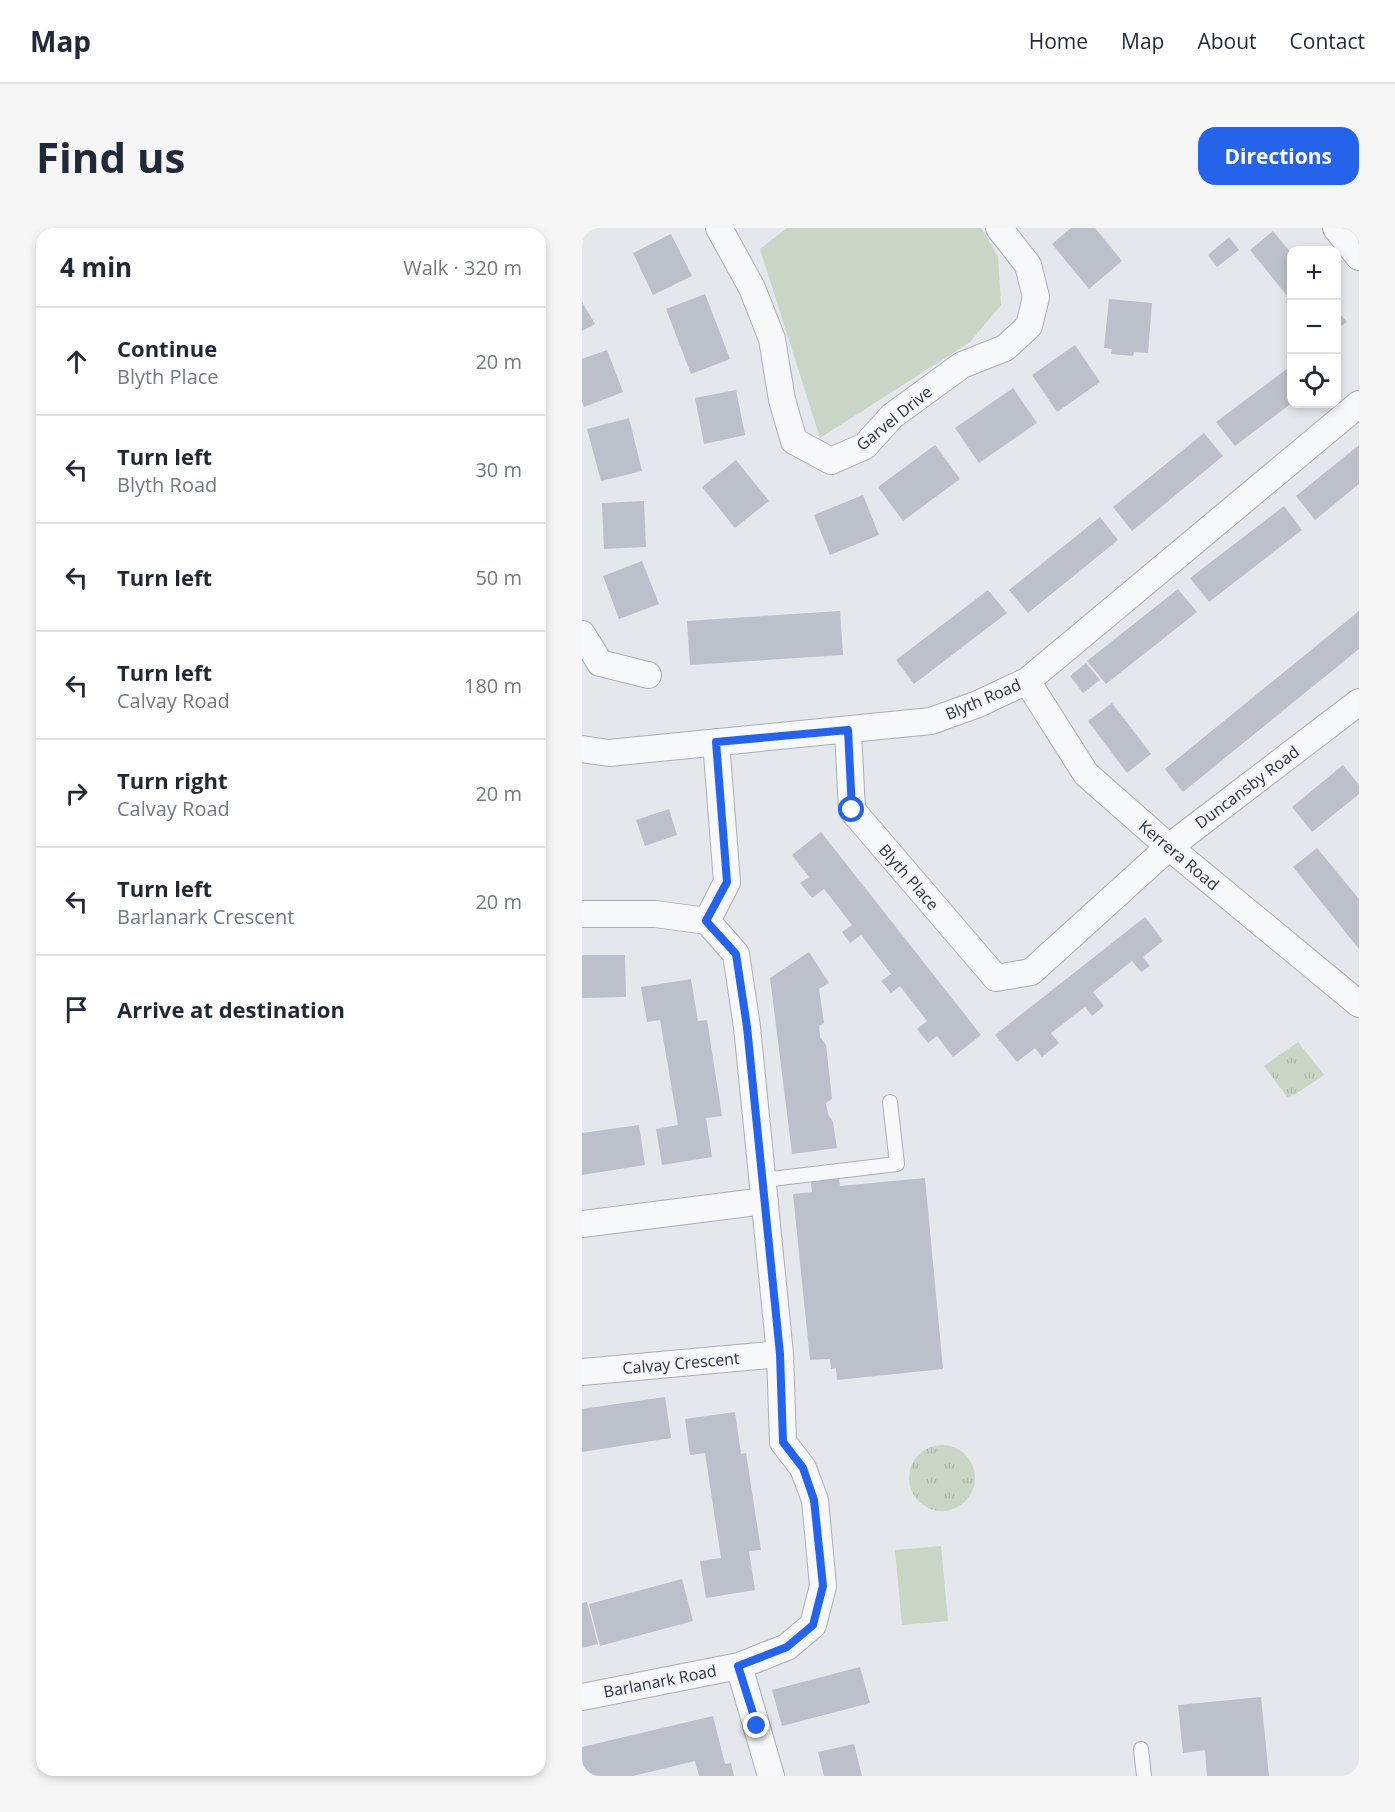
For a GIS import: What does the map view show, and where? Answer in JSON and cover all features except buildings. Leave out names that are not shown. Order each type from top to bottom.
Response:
[{"type":"street","name":"Garvel Drive","points":[[719,228],[752,288],[772,339],[782,400],[794,441],[831,461],[865,446],[892,416],[962,365],[1005,348],[1029,326],[1036,297],[1028,265],[999,228]]},
{"type":"street","points":[[1336,228],[1359,257]]},
{"type":"street","name":"Blyth Road","points":[[582,749],[609,753],[931,721],[978,704],[1027,681],[1359,404]]},
{"type":"street","points":[[582,634],[600,663],[648,675]]},
{"type":"street","name":"Kerrera Road","points":[[1027,681],[1086,774],[1169,848],[1359,1004]]},
{"type":"street","name":"Duncansby Road","points":[[1031,972],[1169,848],[1359,702]]},
{"type":"street","name":"Blyth Place","points":[[848,730],[852,810],[996,978],[1031,972]]},
{"type":"street","points":[[582,914],[655,914],[706,921],[727,882],[716,742]]},
{"type":"street","name":"Barlanark Road","points":[[582,1697],[738,1666],[787,1647],[813,1625],[823,1586],[814,1500],[803,1468],[783,1442],[780,1354],[747,1027],[736,954],[706,921]]},
{"type":"street","points":[[582,1224],[764,1191]]},
{"type":"street","name":"Calvay Crescent","points":[[582,1372],[780,1354]]},
{"type":"street","points":[[738,1666],[771,1776]]},
{"type":"lane","points":[[764,1191],[897,1164],[890,1102]]},
{"type":"lane","points":[[1141,1749],[1144,1776]]},
{"type":"green space","points":[[787,228],[981,228],[998,256],[1001,305],[970,342],[820,438],[760,249]]},
{"type":"green space","points":[[1298,1042],[1324,1075],[1294,1095],[1287,1097],[1264,1066]]},
{"type":"green space","points":[[942,1445],[955,1448],[965,1455],[972,1465],[975,1478],[972,1491],[965,1501],[955,1508],[942,1511],[929,1508],[919,1501],[912,1491],[909,1478],[912,1465],[919,1455],[929,1448]]},
{"type":"green space","points":[[941,1546],[948,1621],[902,1625],[895,1550]]},
{"type":"route","points":[[757,1726],[738,1666],[787,1647],[813,1625],[823,1586],[814,1500],[803,1468],[783,1442],[780,1354],[747,1027],[736,954],[706,921],[727,882],[716,742],[848,730],[852,810]]}]
